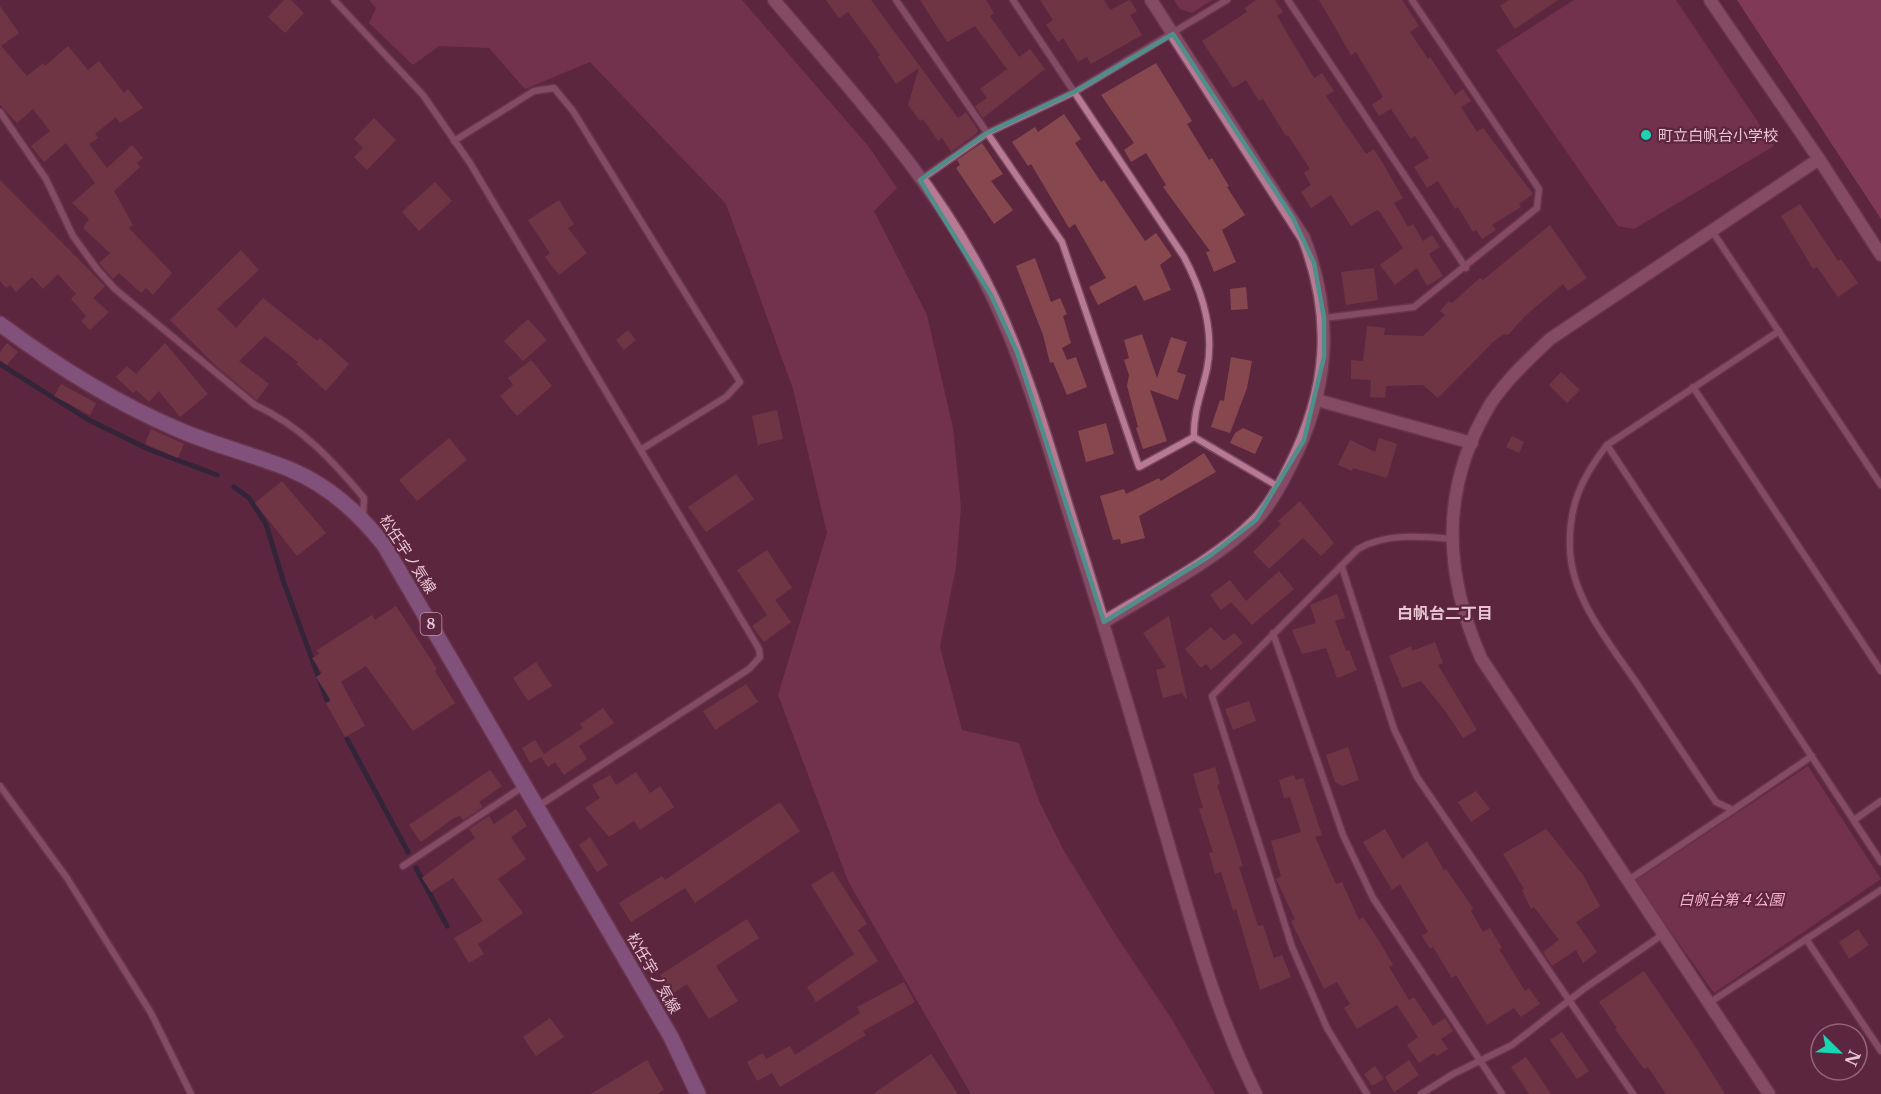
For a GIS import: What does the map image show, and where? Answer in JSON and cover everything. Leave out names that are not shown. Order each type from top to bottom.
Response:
[{"type":"main road","name":"松任宇ノ気線","points":[[0,324],[36,351],[121,403],[177,430],[290,470],[324,488],[363,518],[384,546],[671,1037],[698,1094]]},
{"type":"street","points":[[334,0],[423,95],[454,141],[642,450],[759,649],[760,657],[749,669],[720,690],[536,807]]},
{"type":"street","points":[[774,0],[889,135],[992,295],[1017,352],[1104,622],[1190,916],[1233,1042],[1256,1094]]},
{"type":"street","points":[[896,0],[1062,242],[1139,467],[1194,437]]},
{"type":"street","points":[[1013,0],[1184,257],[1198,284],[1209,321],[1208,366],[1194,418],[1194,437]]},
{"type":"street","points":[[1104,622],[1211,555],[1256,520],[1279,488],[1304,440],[1317,400],[1324,357],[1324,318],[1314,263],[1293,218],[1150,0]]},
{"type":"street","points":[[920,180],[987,133],[1074,92],[1227,0]]},
{"type":"street","points":[[1288,0],[1466,268]]},
{"type":"street","points":[[1324,318],[1414,307],[1466,268],[1537,208],[1539,189],[1412,0]]},
{"type":"street","points":[[1710,0],[1819,159],[1881,255]]},
{"type":"street","points":[[454,141],[534,91],[554,88],[573,111],[740,382],[726,397],[642,450]]},
{"type":"street","points":[[0,112],[46,179],[85,256],[103,276],[162,329],[255,405],[273,413],[308,437],[364,498],[363,518]]},
{"type":"street","points":[[1769,1094],[1626,881],[1481,658],[1465,621],[1456,586],[1452,539],[1458,486],[1472,443],[1491,403],[1513,374],[1550,339],[1819,159]]},
{"type":"street","points":[[1712,231],[1881,485]]},
{"type":"street","points":[[1733,810],[1716,802],[1602,631],[1580,593],[1570,552],[1572,513],[1587,471],[1607,446],[1779,331]]},
{"type":"street","points":[[1693,387],[1881,671]]},
{"type":"street","points":[[1317,400],[1472,443]]},
{"type":"street","points":[[1194,437],[1279,488]]},
{"type":"street","points":[[1607,446],[1881,862]]},
{"type":"street","points":[[1367,1094],[1327,1028],[1292,947],[1212,696],[1358,549],[1372,541],[1391,538],[1452,539]]},
{"type":"street","points":[[1342,567],[1394,729],[1417,777],[1568,1001],[1634,1094]]},
{"type":"street","points":[[1273,633],[1343,835],[1373,898],[1502,1094]]},
{"type":"street","points":[[1626,881],[1812,756]]},
{"type":"street","points":[[0,786],[67,878],[127,974],[151,1013],[190,1094]]},
{"type":"street","points":[[403,866],[524,786]]},
{"type":"street","points":[[1854,820],[1881,801]]},
{"type":"street","points":[[1709,1004],[1881,890]]},
{"type":"street","points":[[1421,1094],[1453,1074],[1512,1044],[1568,1001],[1662,935]]},
{"type":"street","points":[[1806,939],[1881,1051]]},
{"type":"highlighted area","points":[[1173,34],[1293,218],[1314,263],[1324,318],[1324,357],[1304,440],[1256,520],[1211,555],[1104,622],[1017,352],[991,295],[920,180],[987,133],[1074,92]]},
{"type":"green space","points":[[369,0],[742,0],[869,147],[897,188],[874,211],[927,315],[953,428],[961,507],[956,567],[940,647],[962,730],[1019,743],[1039,801],[1063,849],[1113,931],[1173,1021],[1215,1094],[971,1094],[848,881],[778,695],[827,533],[793,389],[726,204],[590,62],[525,89],[489,48],[439,46],[413,65],[369,23],[376,8]]},
{"type":"green space","points":[[1174,0],[1212,0],[1192,13],[1180,9]]},
{"type":"green space","name":"町立白帆台小学校","points":[[1574,0],[1676,0],[1774,146],[1634,229],[1618,226],[1496,50]]},
{"type":"green space","name":"白帆台第４公園","points":[[1808,766],[1881,879],[1714,993],[1635,881]]},
{"type":"shaded area","points":[[1737,0],[1881,0],[1881,219]]},
{"type":"building","points":[[284,0],[291,0],[304,13],[285,33],[268,17]]},
{"type":"building","points":[[826,0],[871,0],[958,118],[966,112],[978,130],[976,134],[951,152],[942,138],[938,141],[923,119],[920,121],[908,105],[919,68],[896,84],[878,57],[880,55],[848,12],[839,18]]},
{"type":"building","points":[[920,0],[986,0],[994,13],[990,16],[1019,57],[1030,49],[1045,69],[983,118],[975,106],[987,98],[980,89],[1007,69],[975,26],[947,42]]},
{"type":"building","points":[[1040,0],[1104,0],[1110,10],[1130,0],[1137,11],[1130,15],[1142,35],[1091,64],[1087,57],[1078,62],[1063,38],[1058,42],[1046,25],[1053,20]]},
{"type":"building","points":[[1256,0],[1275,0],[1283,12],[1277,16],[1314,78],[1322,73],[1334,91],[1326,96],[1366,154],[1374,149],[1382,162],[1403,198],[1394,203],[1408,227],[1413,224],[1423,241],[1432,235],[1440,247],[1429,254],[1443,276],[1427,286],[1417,268],[1395,285],[1380,265],[1403,248],[1380,212],[1377,210],[1351,226],[1331,195],[1311,208],[1301,192],[1311,185],[1304,173],[1310,169],[1288,135],[1286,136],[1263,99],[1259,101],[1246,80],[1233,88],[1202,41],[1247,12],[1245,8]]},
{"type":"building","points":[[1319,0],[1402,0],[1419,26],[1410,32],[1428,59],[1430,57],[1455,95],[1463,89],[1471,101],[1461,107],[1477,132],[1483,128],[1533,194],[1519,204],[1521,207],[1492,225],[1496,230],[1482,239],[1476,230],[1473,232],[1458,207],[1455,209],[1438,181],[1427,188],[1414,167],[1429,158],[1415,136],[1411,139],[1391,109],[1379,116],[1372,105],[1383,97],[1356,52],[1351,55]]},
{"type":"building","points":[[1509,0],[1558,0],[1515,29],[1500,6]]},
{"type":"building","points":[[0,6],[19,33],[1,46],[27,76],[43,63],[45,66],[68,46],[88,70],[99,61],[124,93],[128,89],[143,108],[120,123],[116,117],[95,134],[98,138],[89,144],[107,168],[132,145],[143,158],[137,163],[140,167],[114,191],[133,225],[129,228],[172,273],[153,295],[146,288],[141,293],[119,273],[113,279],[99,263],[110,253],[83,228],[89,219],[72,203],[95,183],[66,143],[44,162],[31,146],[50,131],[33,109],[17,123],[0,105]]},
{"type":"building","points":[[1156,63],[1192,121],[1187,124],[1209,160],[1212,158],[1245,215],[1222,230],[1236,262],[1214,272],[1206,252],[1210,251],[1163,187],[1166,185],[1146,153],[1131,162],[1124,150],[1134,143],[1101,95]]},
{"type":"building","points":[[1064,114],[1081,139],[1075,143],[1101,182],[1104,180],[1145,241],[1156,233],[1172,256],[1160,265],[1171,290],[1144,301],[1136,285],[1098,305],[1089,287],[1106,278],[1075,224],[1069,228],[1031,164],[1028,166],[1012,142],[1035,127],[1038,132]]},
{"type":"building","points":[[374,118],[396,140],[367,170],[354,157],[363,148],[354,139]]},
{"type":"building","points":[[982,143],[1003,174],[991,181],[1013,210],[994,224],[956,168],[960,165],[957,160]]},
{"type":"building","points":[[0,180],[105,286],[93,298],[109,312],[90,330],[81,321],[86,316],[71,299],[76,294],[58,274],[43,289],[32,277],[16,292],[10,285],[6,288],[0,281]]},
{"type":"building","points":[[435,182],[452,201],[419,231],[402,212]]},
{"type":"building","points":[[559,200],[574,224],[568,228],[587,253],[559,275],[545,257],[550,253],[528,220]]},
{"type":"building","points":[[1800,204],[1838,261],[1841,259],[1858,283],[1838,297],[1817,267],[1813,269],[1781,216]]},
{"type":"building","points":[[1550,225],[1587,278],[1568,291],[1563,284],[1526,315],[1508,335],[1504,334],[1493,342],[1438,398],[1423,385],[1386,386],[1385,398],[1370,397],[1371,380],[1351,379],[1351,360],[1363,361],[1367,326],[1385,328],[1384,335],[1423,336],[1445,315],[1440,311],[1449,301],[1452,303],[1480,278],[1483,280]]},
{"type":"building","points":[[241,250],[259,270],[217,309],[236,328],[263,298],[317,341],[320,338],[349,364],[326,391],[296,364],[298,362],[265,336],[239,361],[269,384],[257,400],[215,365],[170,320]]},
{"type":"building","points":[[1035,258],[1051,302],[1060,298],[1067,314],[1063,316],[1071,343],[1062,348],[1067,360],[1076,357],[1087,387],[1067,395],[1053,362],[1050,363],[1043,335],[1016,266]]},
{"type":"building","points":[[1374,268],[1378,300],[1346,305],[1341,272]]},
{"type":"building","points":[[1246,287],[1248,309],[1231,310],[1230,289]]},
{"type":"building","points":[[528,319],[547,340],[523,361],[504,341]]},
{"type":"building","points":[[628,330],[636,340],[624,350],[616,340]]},
{"type":"building","points":[[1142,334],[1157,378],[1171,337],[1187,342],[1177,372],[1186,375],[1178,400],[1150,390],[1167,441],[1143,449],[1127,386],[1129,375],[1124,360],[1129,358],[1124,340]]},
{"type":"building","points":[[7,343],[18,352],[7,365],[0,360],[0,352]]},
{"type":"building","points":[[165,343],[208,394],[180,417],[159,391],[149,402],[136,390],[133,393],[116,377],[127,366],[136,374]]},
{"type":"building","points":[[1231,357],[1252,361],[1247,388],[1230,433],[1211,427],[1220,400],[1224,401]]},
{"type":"building","points":[[531,360],[552,386],[517,416],[500,396],[513,385],[508,378]]},
{"type":"building","points":[[1561,372],[1580,390],[1567,403],[1549,385]]},
{"type":"building","points":[[61,384],[96,403],[90,415],[54,396]]},
{"type":"building","points":[[777,410],[783,439],[758,445],[752,416]]},
{"type":"building","points":[[1106,423],[1114,454],[1086,462],[1078,431]]},
{"type":"building","points":[[1243,428],[1263,437],[1255,454],[1230,443],[1235,433]]},
{"type":"building","points":[[151,429],[184,444],[178,458],[145,444]]},
{"type":"building","points":[[1512,436],[1524,442],[1519,453],[1506,447]]},
{"type":"building","points":[[449,438],[467,460],[417,501],[399,480]]},
{"type":"building","points":[[1379,438],[1397,444],[1387,478],[1353,468],[1352,471],[1338,465],[1350,440],[1375,452]]},
{"type":"building","points":[[1204,453],[1216,472],[1139,516],[1145,538],[1121,544],[1120,539],[1113,540],[1100,496],[1124,489],[1126,494],[1159,478],[1161,481]]},
{"type":"building","points":[[736,474],[754,499],[706,532],[688,507]]},
{"type":"building","points":[[282,481],[326,533],[297,556],[255,503]]},
{"type":"building","points":[[1300,501],[1334,543],[1321,556],[1303,538],[1269,569],[1253,552],[1281,524],[1278,521]]},
{"type":"building","points":[[767,550],[792,588],[775,600],[791,622],[764,642],[752,626],[767,615],[737,570]]},
{"type":"building","points":[[1279,571],[1294,589],[1252,625],[1231,602],[1221,610],[1210,595],[1230,580],[1246,601]]},
{"type":"building","points":[[1337,594],[1345,618],[1335,621],[1346,651],[1349,650],[1357,670],[1337,678],[1326,648],[1302,654],[1292,630],[1316,623],[1310,605]]},
{"type":"building","points":[[396,606],[437,669],[435,671],[455,703],[413,731],[366,666],[341,682],[365,726],[345,737],[326,703],[331,701],[316,677],[322,673],[312,658],[319,654],[317,650],[372,615],[375,620]]},
{"type":"building","points":[[1169,616],[1186,699],[1182,693],[1163,698],[1156,670],[1166,667],[1143,633]]},
{"type":"building","points":[[1211,627],[1224,641],[1234,633],[1243,643],[1211,670],[1206,664],[1201,668],[1185,649]]},
{"type":"building","points":[[1435,642],[1443,663],[1438,665],[1477,730],[1463,738],[1421,681],[1402,688],[1389,656],[1411,646],[1412,651]]},
{"type":"building","points":[[536,662],[552,686],[528,701],[513,678]]},
{"type":"building","points":[[746,684],[758,702],[715,730],[703,711]]},
{"type":"building","points":[[1249,701],[1256,721],[1233,730],[1225,709]]},
{"type":"building","points":[[603,708],[614,723],[579,746],[587,759],[564,775],[555,762],[548,767],[541,757],[530,763],[522,748],[535,740],[544,754],[583,728],[580,724]]},
{"type":"building","points":[[1348,747],[1359,780],[1342,786],[1335,782],[1326,755]]},
{"type":"building","points":[[1215,767],[1220,784],[1217,785],[1243,866],[1239,867],[1258,926],[1263,925],[1274,958],[1282,955],[1291,977],[1260,990],[1236,909],[1233,910],[1221,872],[1215,874],[1209,853],[1213,852],[1199,809],[1203,808],[1193,774]]},
{"type":"building","points":[[490,770],[502,786],[479,802],[483,807],[463,820],[460,816],[454,818],[421,842],[409,825]]},
{"type":"building","points":[[636,772],[650,793],[660,786],[674,807],[640,830],[634,821],[609,837],[585,808],[600,798],[592,785],[610,775],[616,785]]},
{"type":"building","points":[[1294,775],[1296,780],[1303,778],[1322,835],[1315,837],[1336,884],[1342,882],[1359,920],[1363,917],[1379,941],[1393,965],[1389,967],[1409,1000],[1414,997],[1433,1026],[1445,1018],[1453,1031],[1441,1039],[1448,1049],[1437,1056],[1434,1053],[1419,1063],[1407,1045],[1418,1037],[1397,1005],[1357,1029],[1344,1008],[1350,1004],[1337,982],[1324,989],[1291,921],[1295,919],[1276,879],[1281,876],[1271,841],[1301,832],[1290,797],[1284,798],[1279,780]]},
{"type":"building","points":[[1476,791],[1490,809],[1471,822],[1458,802]]},
{"type":"building","points":[[780,802],[800,831],[695,903],[685,888],[631,922],[619,903],[662,876],[665,880]]},
{"type":"building","points":[[516,809],[527,826],[511,837],[526,859],[498,879],[523,913],[478,944],[484,954],[469,963],[454,938],[483,921],[453,878],[431,892],[422,878],[475,838],[469,829],[489,816],[494,824]]},
{"type":"building","points":[[1385,829],[1402,859],[1427,841],[1444,870],[1446,869],[1473,908],[1471,911],[1483,932],[1490,928],[1502,948],[1499,949],[1525,991],[1529,988],[1540,1004],[1521,1017],[1514,1008],[1487,1025],[1456,975],[1452,978],[1433,947],[1430,949],[1422,936],[1428,932],[1400,884],[1392,890],[1363,842]]},
{"type":"building","points":[[1546,829],[1583,875],[1600,906],[1576,922],[1597,952],[1583,963],[1576,950],[1552,966],[1543,952],[1559,940],[1534,907],[1531,909],[1522,890],[1524,889],[1503,854]]},
{"type":"building","points":[[590,837],[608,865],[597,872],[579,845]]},
{"type":"building","points":[[833,871],[867,924],[858,930],[878,961],[816,1002],[807,987],[854,954],[811,885]]},
{"type":"building","points":[[747,919],[759,938],[716,966],[738,1001],[709,1019],[687,984],[672,994],[660,975]]},
{"type":"building","points":[[1858,929],[1869,945],[1849,959],[1839,942]]},
{"type":"building","points":[[1644,971],[1725,1094],[1666,1094],[1648,1067],[1644,1069],[1615,1029],[1617,1028],[1599,1002]]},
{"type":"building","points":[[904,982],[915,1002],[863,1031],[866,1035],[780,1087],[772,1073],[757,1081],[747,1062],[763,1053],[766,1059],[790,1046],[795,1055],[860,1013],[857,1007]]},
{"type":"building","points":[[550,1018],[564,1037],[536,1056],[523,1037]]},
{"type":"building","points":[[1562,1032],[1589,1071],[1577,1079],[1550,1040]]},
{"type":"building","points":[[931,1054],[958,1094],[873,1094]]},
{"type":"building","points":[[1526,1057],[1551,1094],[1529,1094],[1511,1067]]},
{"type":"building","points":[[647,1060],[664,1090],[657,1094],[591,1094]]},
{"type":"building","points":[[1409,1060],[1419,1075],[1394,1092],[1385,1077]]},
{"type":"building","points":[[1375,1066],[1384,1079],[1372,1086],[1364,1074]]},
{"type":"waterway","points":[[0,364],[89,420],[148,449],[217,475]]},
{"type":"waterway","points":[[234,487],[249,498],[266,524],[284,583],[327,700]]},
{"type":"waterway","points":[[347,739],[408,852]]},
{"type":"waterway","points":[[416,868],[447,926]]},
{"type":"place","name":"町立白帆台小学校","points":[[1646,135]]},
{"type":"district","name":"白帆台二丁目","points":[[1445,613]]}]
